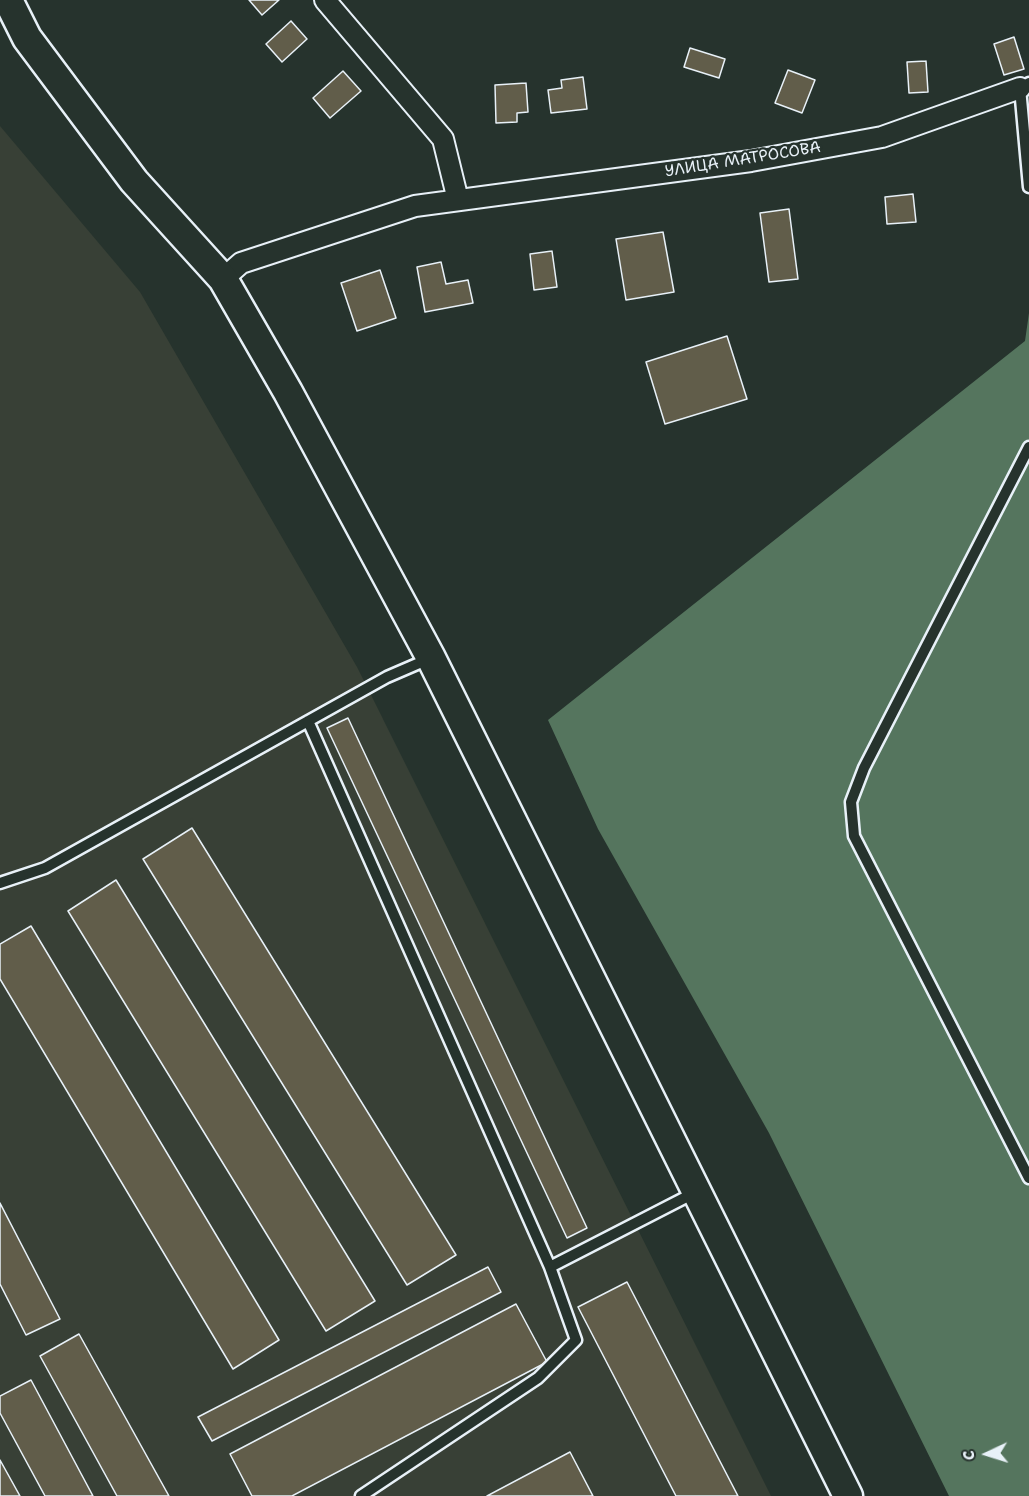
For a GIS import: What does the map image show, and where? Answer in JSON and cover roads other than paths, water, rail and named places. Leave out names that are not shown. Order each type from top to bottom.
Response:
[{"type":"main road","points":[[8,0],[27,38],[134,181],[223,279],[288,392],[431,658],[848,1496]]},
{"type":"street","points":[[325,0],[443,139],[458,200]]},
{"type":"street","name":"УЛИЦА МАТРОСОВА","points":[[223,279],[241,263],[415,206],[751,161],[882,137],[1025,85]]},
{"type":"lane","points":[[1025,85],[1029,187]]},
{"type":"lane","points":[[1029,447],[864,768],[851,802],[854,836],[1029,1178]]},
{"type":"lane","points":[[0,883],[45,868],[387,677],[431,658]]},
{"type":"lane","points":[[308,721],[550,1267],[576,1340],[538,1378],[361,1496]]},
{"type":"lane","points":[[550,1267],[696,1191]]}]
